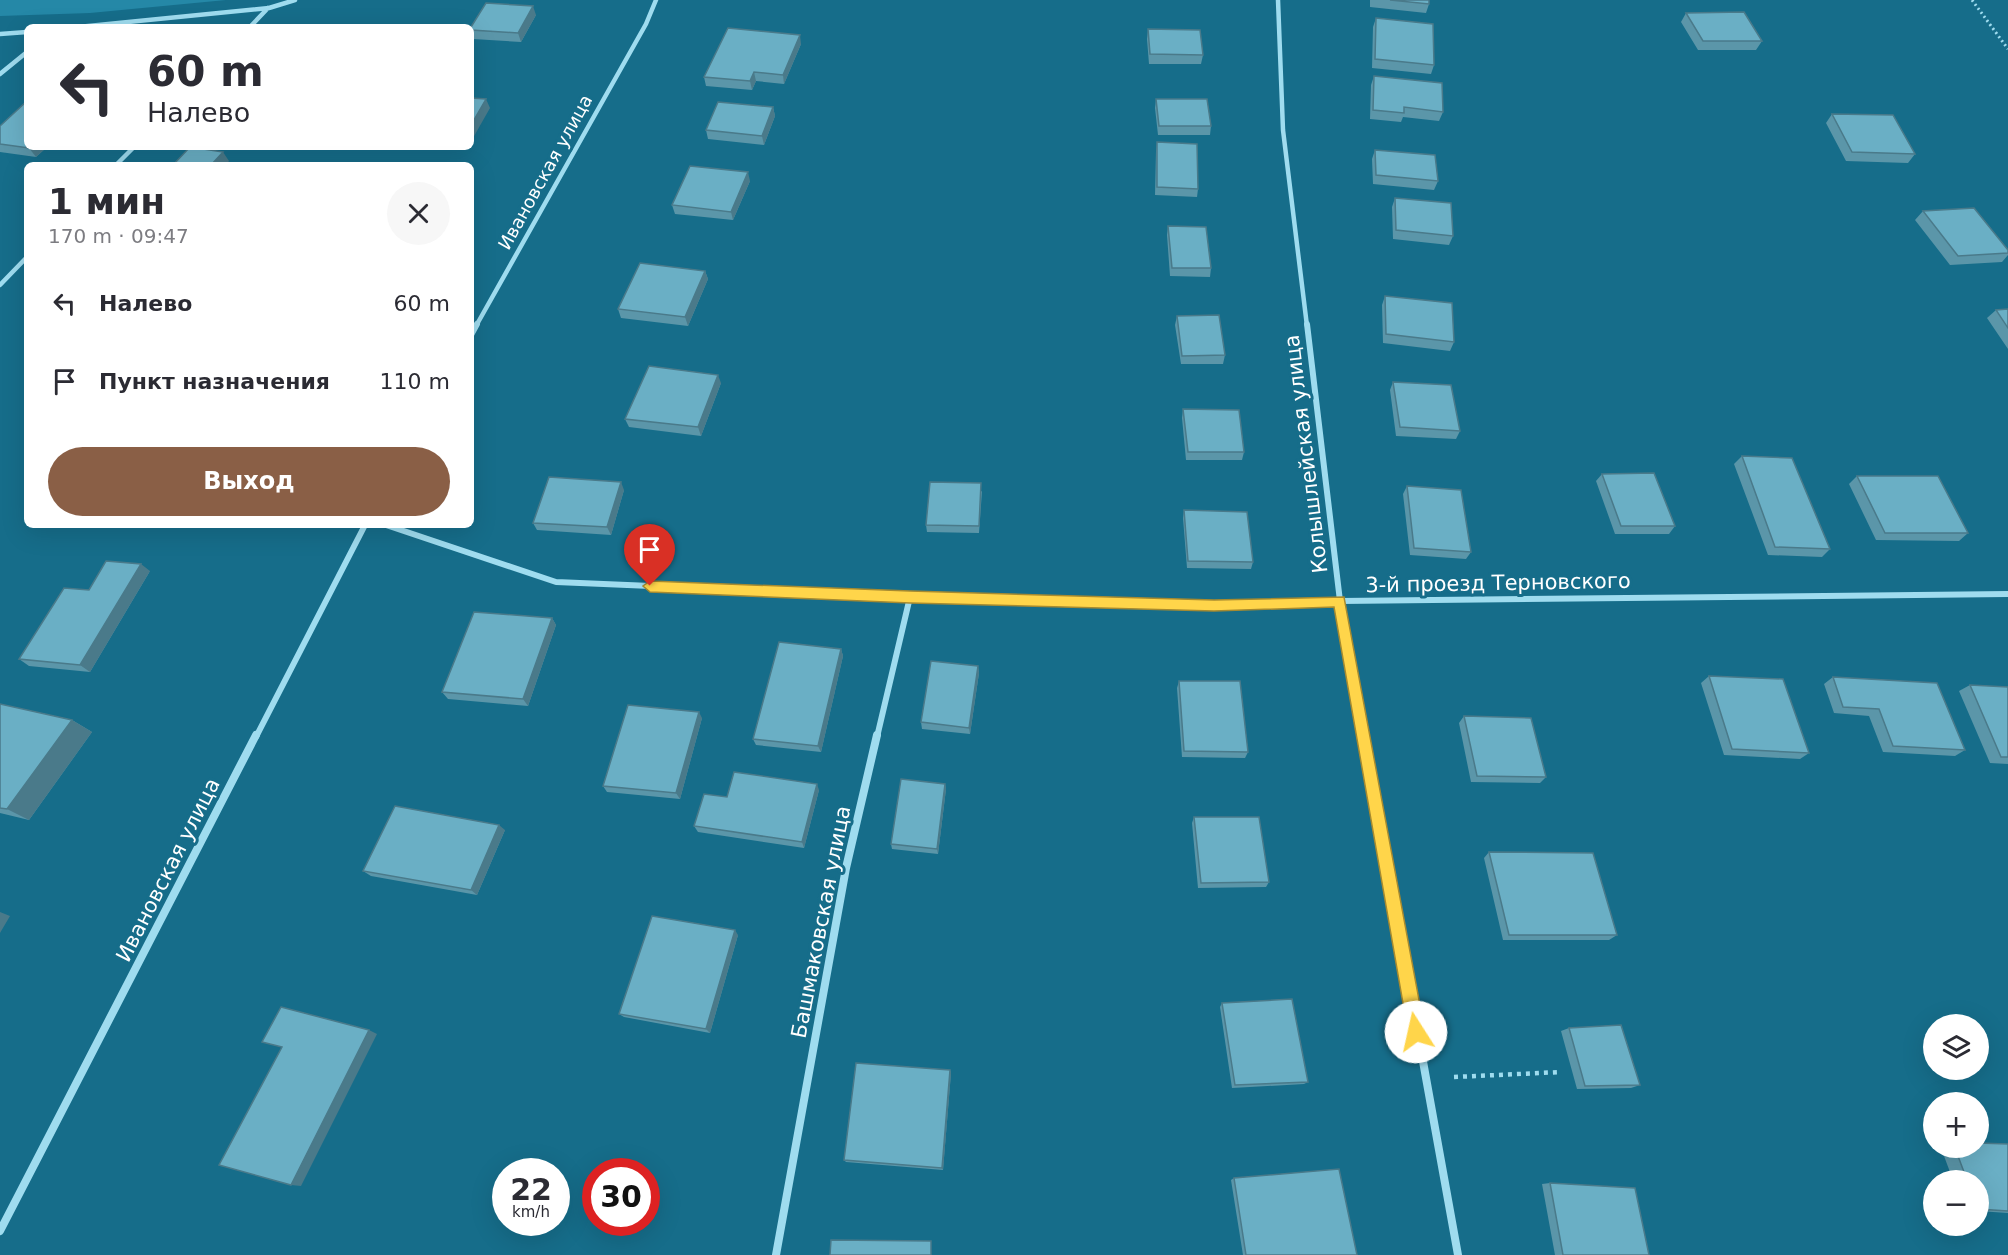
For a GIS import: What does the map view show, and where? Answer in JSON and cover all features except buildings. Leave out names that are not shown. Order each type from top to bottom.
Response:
[{"type":"street","points":[[108,24],[269,8],[295,0]]},
{"type":"street","name":"Ивановская улица","points":[[474,330],[646,24],[656,0]]},
{"type":"street","name":"Колышлейская улица","points":[[1278,0],[1283,130],[1340,601],[1424,1078],[1458,1255]]},
{"type":"street","points":[[253,24],[269,8]]},
{"type":"street","points":[[0,34],[24,32]]},
{"type":"street","points":[[0,74],[24,54]]},
{"type":"street","points":[[119,162],[131,150]]},
{"type":"street","points":[[0,285],[24,260]]},
{"type":"street","name":"Ивановская улица","points":[[0,1231],[363,528]]},
{"type":"street","name":"3-й проезд Терновского","points":[[395,528],[556,582],[910,597],[1214,605],[1340,601],[2008,594]]},
{"type":"street","name":"Башмаковская улица","points":[[776,1255],[846,868],[910,597]]},
{"type":"path","points":[[1972,0],[2008,49]]},
{"type":"path","points":[[1424,1078],[1561,1072]]},
{"type":"shaded area","points":[[0,0],[226,0],[90,13],[0,16]]},
{"type":"route","points":[[650,586],[910,597],[1214,605],[1340,601],[1416,1032]]}]
